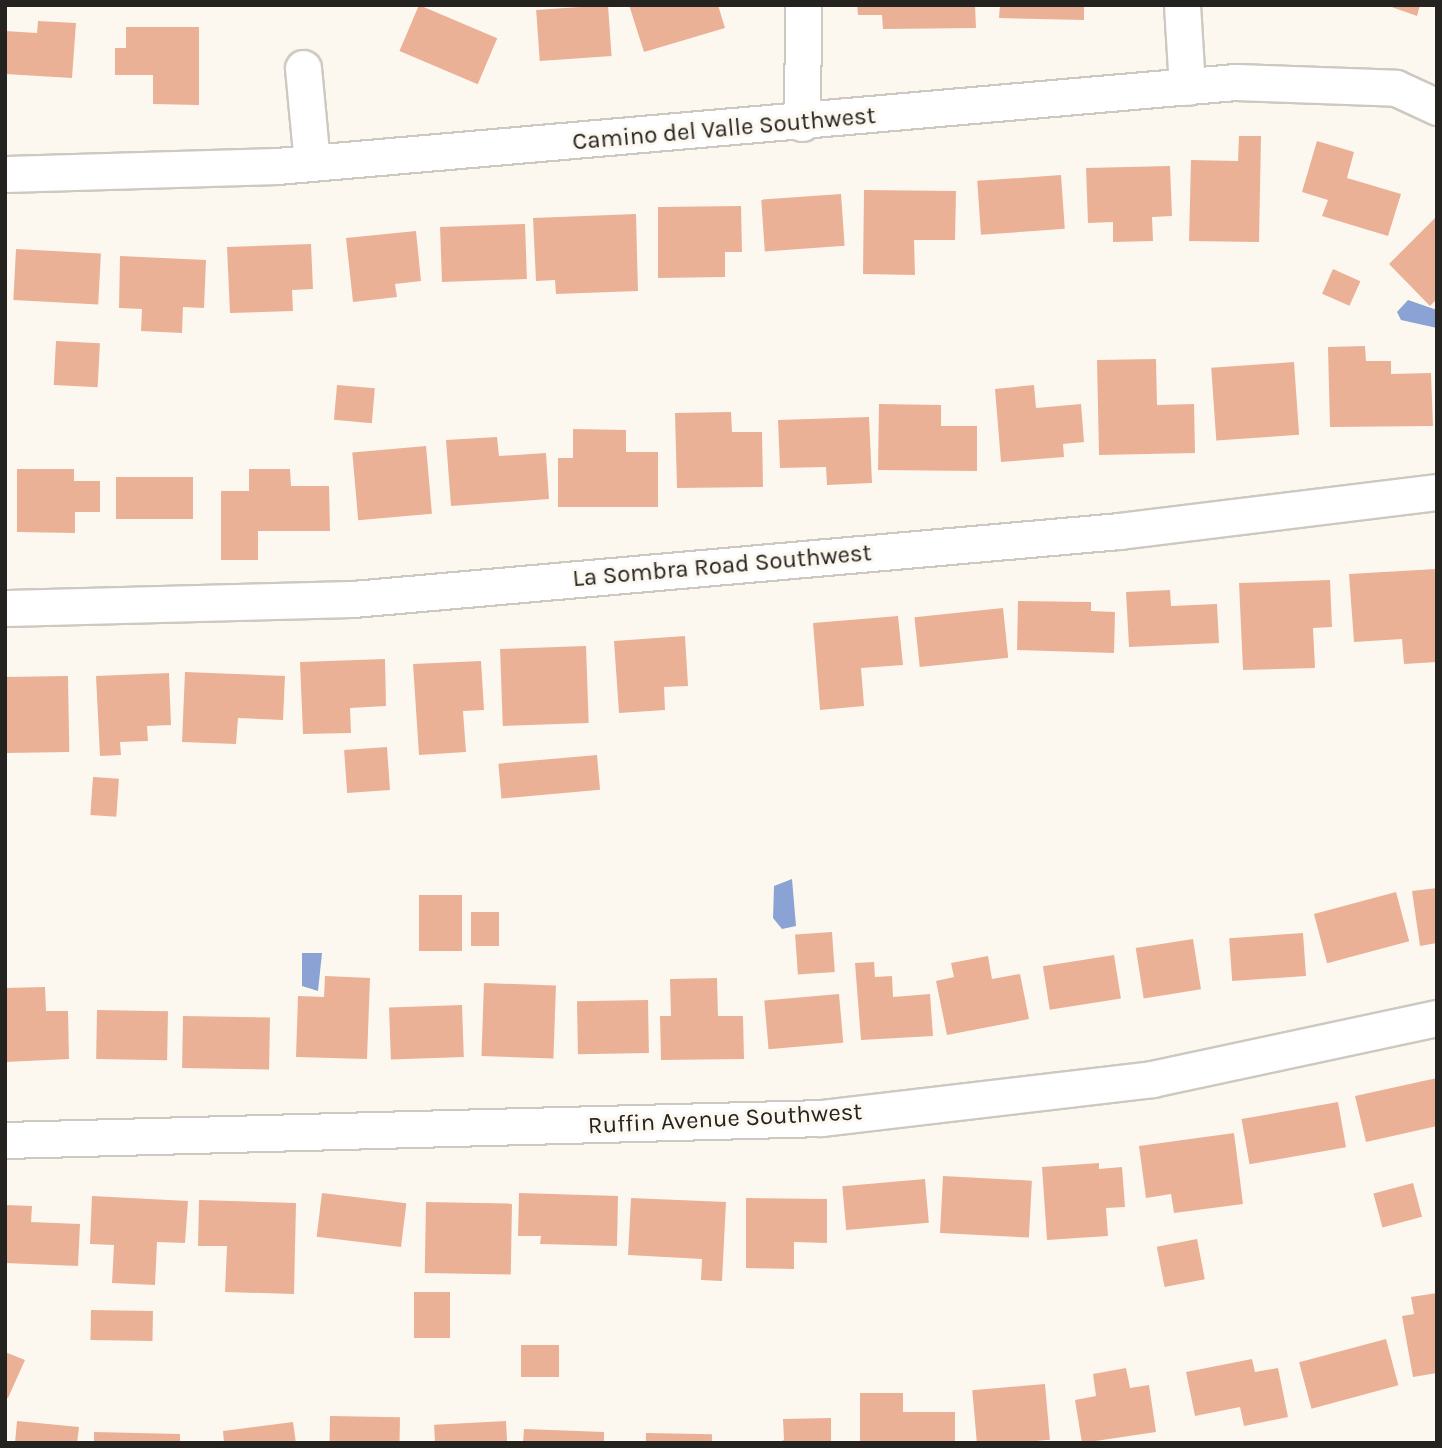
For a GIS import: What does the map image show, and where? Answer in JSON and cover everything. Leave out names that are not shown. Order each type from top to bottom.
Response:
[{"type":"street","points":[[802,123],[803,5]]},
{"type":"street","points":[[1182,5],[1187,87]]},
{"type":"street","points":[[303,68],[312,163]]},
{"type":"street","name":"Camino del Valle Southwest","points":[[5,174],[312,163],[802,123],[1187,87],[1313,81],[1396,88],[1437,107]]},
{"type":"street","name":"La Sombra Road Southwest","points":[[5,608],[353,599],[1119,531],[1437,492]]},
{"type":"street","name":"Ruffin Avenue Southwest","points":[[5,1140],[821,1118],[1152,1079],[1437,1018]]},
{"type":"water","points":[[1408,300],[1437,310],[1437,328],[1401,320],[1397,312]]},
{"type":"water","points":[[792,879],[796,926],[782,929],[773,918],[774,886]]},
{"type":"water","points":[[302,953],[322,953],[318,991],[302,986]]},
{"type":"building","points":[[419,5],[497,38],[478,84],[399,51]]},
{"type":"building","points":[[608,5],[612,56],[540,61],[536,10]]},
{"type":"building","points":[[629,5],[718,5],[725,28],[644,52]]},
{"type":"building","points":[[857,5],[975,5],[976,28],[883,29],[882,15],[858,15]]},
{"type":"building","points":[[1000,5],[1084,5],[1084,20],[999,18]]},
{"type":"building","points":[[1386,5],[1420,5],[1417,16]]},
{"type":"building","points":[[38,21],[76,23],[72,78],[5,74],[5,31],[37,33]]},
{"type":"building","points":[[126,27],[199,27],[199,105],[153,104],[153,75],[115,75],[115,48],[126,48]]},
{"type":"building","points":[[1239,136],[1261,136],[1259,242],[1189,241],[1191,160],[1238,161]]},
{"type":"building","points":[[1317,141],[1354,152],[1347,178],[1401,194],[1388,236],[1322,216],[1328,200],[1302,192]]},
{"type":"building","points":[[1170,166],[1172,216],[1152,217],[1153,241],[1113,242],[1113,222],[1088,223],[1086,168]]},
{"type":"building","points":[[1061,175],[1065,229],[981,235],[977,181]]},
{"type":"building","points":[[864,190],[956,191],[955,240],[914,240],[915,275],[863,274]]},
{"type":"building","points":[[841,194],[845,246],[765,251],[761,200]]},
{"type":"building","points":[[741,206],[742,252],[725,252],[725,277],[658,278],[658,207]]},
{"type":"building","points":[[636,214],[638,291],[556,294],[555,280],[536,281],[533,218]]},
{"type":"building","points":[[1437,216],[1437,299],[1430,306],[1389,264]]},
{"type":"building","points":[[525,224],[527,279],[442,282],[440,227]]},
{"type":"building","points":[[416,231],[421,281],[395,284],[397,297],[353,302],[346,238]]},
{"type":"building","points":[[311,244],[313,289],[292,290],[293,311],[230,313],[227,247]]},
{"type":"building","points":[[16,249],[101,253],[98,304],[13,300]]},
{"type":"building","points":[[120,256],[206,260],[204,308],[183,307],[182,333],[141,331],[142,309],[119,308]]},
{"type":"building","points":[[1333,269],[1360,281],[1349,306],[1322,294]]},
{"type":"building","points":[[56,341],[100,343],[98,387],[54,385]]},
{"type":"building","points":[[1365,346],[1366,361],[1391,361],[1391,374],[1431,373],[1433,426],[1330,427],[1328,347]]},
{"type":"building","points":[[1156,359],[1157,405],[1194,404],[1195,453],[1099,455],[1097,360]]},
{"type":"building","points":[[1294,362],[1299,435],[1216,441],[1211,368]]},
{"type":"building","points":[[337,385],[375,388],[372,423],[334,420]]},
{"type":"building","points":[[1034,385],[1036,408],[1081,404],[1084,442],[1063,444],[1064,457],[1001,462],[995,389]]},
{"type":"building","points":[[879,404],[941,405],[941,426],[977,426],[977,471],[878,470]]},
{"type":"building","points":[[731,412],[732,432],[762,432],[763,487],[677,488],[675,413]]},
{"type":"building","points":[[869,417],[872,483],[827,485],[826,467],[780,468],[778,420]]},
{"type":"building","points":[[573,429],[626,430],[626,452],[658,452],[658,507],[558,507],[558,458],[573,458]]},
{"type":"building","points":[[497,437],[499,456],[546,453],[549,499],[451,506],[446,440]]},
{"type":"building","points":[[426,446],[432,514],[358,520],[352,452]]},
{"type":"building","points":[[17,469],[74,469],[74,481],[100,481],[100,512],[75,512],[75,533],[17,532]]},
{"type":"building","points":[[249,469],[290,469],[291,486],[329,486],[330,531],[258,531],[258,560],[221,560],[221,491],[249,491]]},
{"type":"building","points":[[116,477],[193,477],[193,519],[116,519]]},
{"type":"building","points":[[1436,569],[1437,662],[1404,664],[1402,639],[1354,642],[1349,574]]},
{"type":"building","points":[[1330,580],[1332,627],[1313,628],[1315,668],[1243,670],[1239,583]]},
{"type":"building","points":[[1170,590],[1171,606],[1217,604],[1219,643],[1129,647],[1126,592]]},
{"type":"building","points":[[1018,601],[1091,602],[1091,611],[1115,612],[1114,653],[1017,650]]},
{"type":"building","points":[[1003,608],[1008,658],[920,667],[914,617]]},
{"type":"building","points":[[898,616],[903,665],[861,668],[864,706],[820,710],[813,623]]},
{"type":"building","points":[[685,636],[688,686],[664,687],[665,710],[619,713],[614,641]]},
{"type":"building","points":[[586,646],[589,723],[503,726],[500,649]]},
{"type":"building","points":[[385,659],[386,706],[350,708],[351,733],[303,734],[300,662]]},
{"type":"building","points":[[481,661],[484,710],[463,711],[466,752],[419,755],[413,664]]},
{"type":"building","points":[[185,672],[285,676],[283,720],[238,718],[236,744],[182,742]]},
{"type":"building","points":[[169,673],[171,725],[147,726],[148,741],[120,742],[121,755],[100,756],[96,676]]},
{"type":"building","points":[[68,676],[69,752],[6,753],[5,677]]},
{"type":"building","points":[[387,747],[390,790],[347,793],[344,750]]},
{"type":"building","points":[[597,755],[600,790],[501,798],[498,764]]},
{"type":"building","points":[[93,777],[119,779],[116,817],[90,815]]},
{"type":"building","points":[[1437,888],[1437,943],[1420,946],[1412,891]]},
{"type":"building","points":[[1396,892],[1409,941],[1327,963],[1314,914]]},
{"type":"building","points":[[419,895],[462,895],[462,951],[419,951]]},
{"type":"building","points":[[471,912],[499,912],[499,946],[471,946]]},
{"type":"building","points":[[832,932],[835,972],[798,974],[795,935]]},
{"type":"building","points":[[1303,933],[1306,976],[1232,981],[1229,938]]},
{"type":"building","points":[[1193,939],[1201,989],[1144,998],[1136,948]]},
{"type":"building","points":[[1114,955],[1121,998],[1050,1010],[1043,966]]},
{"type":"building","points":[[988,956],[992,979],[1020,974],[1029,1019],[947,1035],[936,981],[954,977],[951,963]]},
{"type":"building","points":[[874,962],[875,977],[892,976],[893,997],[930,994],[933,1036],[861,1040],[855,963]]},
{"type":"building","points":[[325,976],[370,978],[367,1059],[296,1057],[298,996],[324,997]]},
{"type":"building","points":[[717,978],[718,1016],[743,1016],[744,1059],[661,1060],[660,1016],[671,1016],[670,979]]},
{"type":"building","points":[[484,983],[556,986],[553,1058],[481,1056]]},
{"type":"building","points":[[45,987],[46,1011],[68,1011],[69,1059],[5,1062],[5,988]]},
{"type":"building","points":[[839,994],[843,1043],[769,1049],[764,1001]]},
{"type":"building","points":[[648,1000],[649,1053],[578,1054],[577,1001]]},
{"type":"building","points":[[462,1005],[464,1057],[391,1060],[389,1008]]},
{"type":"building","points":[[97,1010],[168,1011],[167,1060],[96,1059]]},
{"type":"building","points":[[183,1016],[270,1018],[269,1070],[182,1068]]},
{"type":"building","points":[[1437,1078],[1437,1126],[1366,1142],[1355,1096]]},
{"type":"building","points":[[1338,1102],[1346,1147],[1249,1164],[1241,1119]]},
{"type":"building","points":[[1234,1133],[1243,1204],[1174,1213],[1171,1194],[1146,1198],[1139,1146]]},
{"type":"building","points":[[1099,1163],[1099,1169],[1122,1167],[1125,1207],[1106,1208],[1108,1236],[1047,1240],[1042,1167]]},
{"type":"building","points":[[943,1176],[1032,1181],[1029,1238],[940,1233]]},
{"type":"building","points":[[925,1179],[929,1223],[846,1230],[842,1186]]},
{"type":"building","points":[[1413,1183],[1422,1217],[1382,1227],[1373,1194]]},
{"type":"building","points":[[322,1193],[406,1203],[401,1247],[317,1237]]},
{"type":"building","points":[[519,1193],[618,1196],[617,1246],[540,1244],[541,1236],[518,1236]]},
{"type":"building","points":[[92,1196],[188,1201],[185,1243],[157,1242],[155,1285],[112,1283],[114,1245],[90,1244]]},
{"type":"building","points":[[631,1198],[726,1202],[722,1281],[701,1280],[702,1259],[628,1255]]},
{"type":"building","points":[[746,1198],[827,1199],[827,1243],[794,1242],[794,1269],[746,1268]]},
{"type":"building","points":[[199,1200],[296,1203],[294,1294],[225,1292],[227,1246],[198,1246]]},
{"type":"building","points":[[426,1202],[512,1204],[511,1274],[425,1273]]},
{"type":"building","points":[[5,1205],[32,1206],[31,1222],[80,1224],[78,1266],[5,1263]]},
{"type":"building","points":[[1197,1239],[1205,1279],[1165,1287],[1157,1247]]},
{"type":"building","points":[[414,1292],[450,1292],[450,1338],[414,1338]]},
{"type":"building","points":[[1437,1293],[1437,1373],[1413,1377],[1402,1316],[1414,1314],[1411,1297]]},
{"type":"building","points":[[91,1310],[153,1311],[152,1341],[90,1340]]},
{"type":"building","points":[[1386,1339],[1398,1385],[1311,1409],[1299,1362]]},
{"type":"building","points":[[521,1345],[559,1345],[559,1377],[521,1377]]},
{"type":"building","points":[[5,1352],[25,1360],[8,1398],[5,1397]]},
{"type":"building","points":[[1252,1359],[1255,1372],[1278,1368],[1288,1417],[1244,1426],[1240,1407],[1195,1416],[1186,1372]]},
{"type":"building","points":[[1126,1368],[1130,1388],[1149,1385],[1156,1432],[1082,1443],[1075,1400],[1096,1396],[1093,1374]]},
{"type":"building","points":[[1045,1384],[1050,1440],[977,1443],[972,1390]]},
{"type":"building","points":[[860,1393],[903,1393],[903,1412],[955,1412],[955,1443],[860,1443]]},
{"type":"building","points":[[330,1416],[400,1417],[400,1443],[330,1443]]},
{"type":"building","points":[[831,1418],[831,1443],[777,1443],[784,1440],[783,1419]]},
{"type":"building","points":[[17,1421],[79,1427],[77,1443],[15,1443]]},
{"type":"building","points":[[506,1421],[507,1443],[435,1443],[434,1425]]},
{"type":"building","points":[[293,1422],[296,1443],[224,1443],[223,1431]]},
{"type":"building","points":[[524,1429],[604,1432],[604,1443],[523,1443]]},
{"type":"building","points":[[94,1432],[180,1434],[180,1443],[94,1443]]},
{"type":"building","points":[[646,1433],[712,1434],[712,1443],[646,1443]]}]
